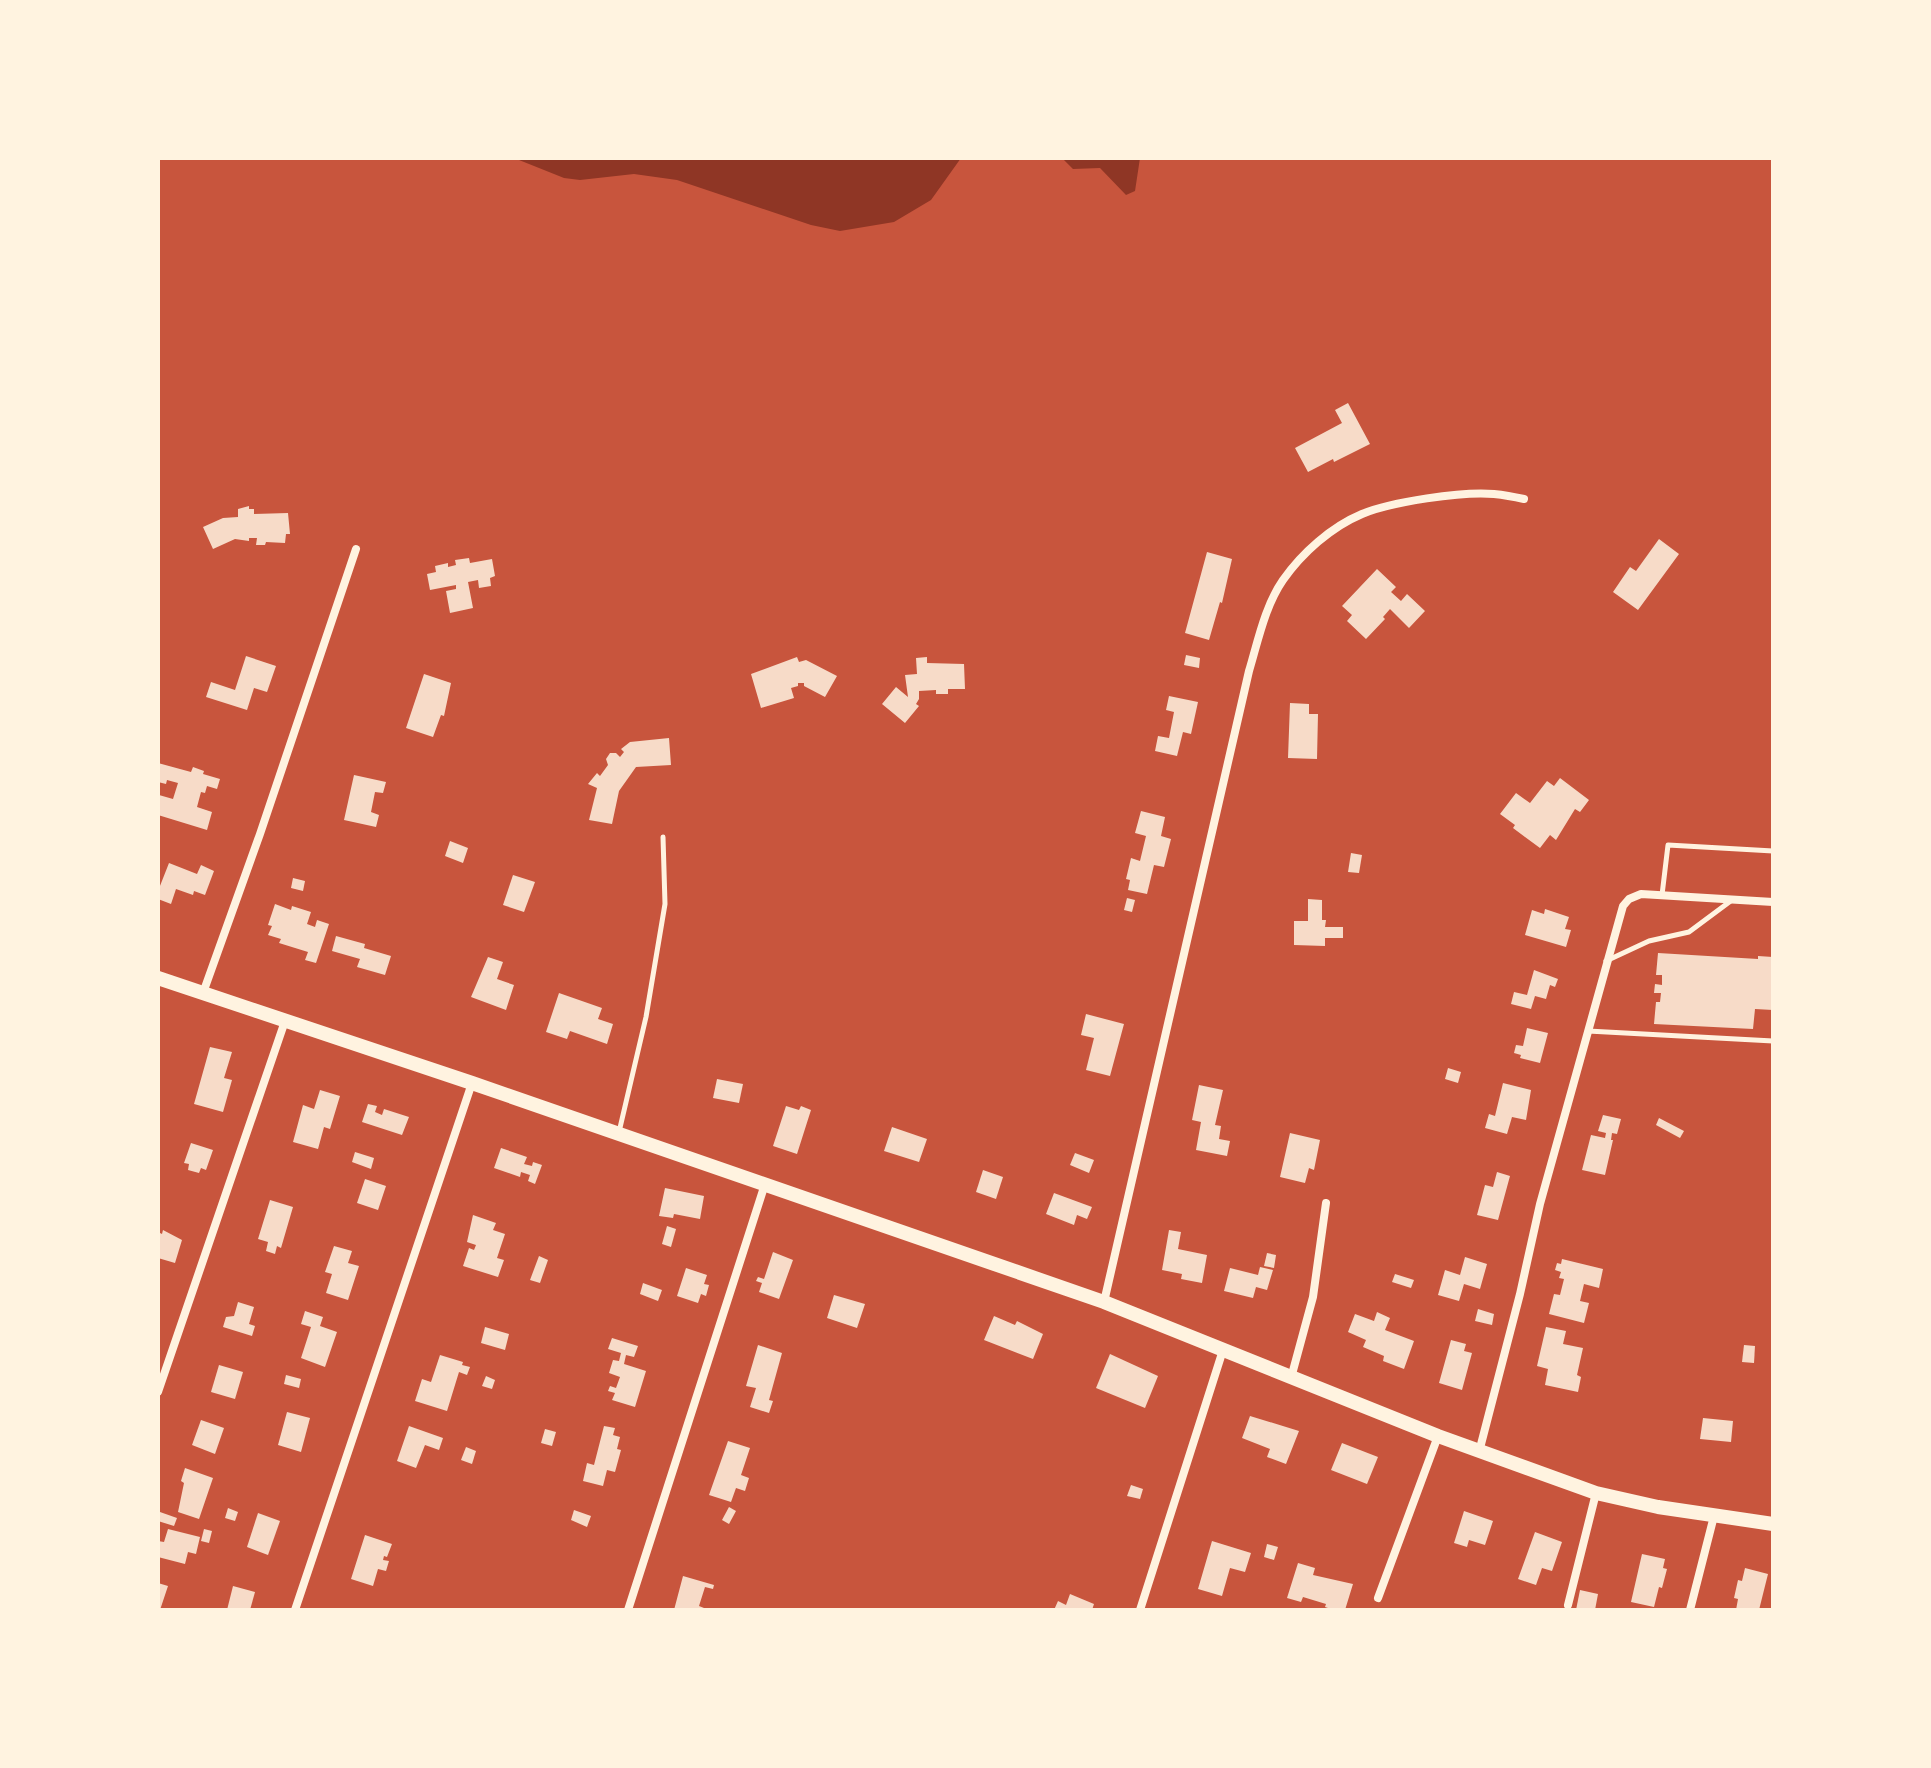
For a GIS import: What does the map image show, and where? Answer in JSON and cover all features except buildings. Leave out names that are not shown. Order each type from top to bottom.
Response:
[{"type":"street","points":[[1104,1302],[1249,671],[1265,617],[1282,582],[1323,539],[1363,513],[1399,504],[1476,494],[1524,499]]},
{"type":"street","points":[[203,993],[356,549]]},
{"type":"street","points":[[1479,1452],[1540,1204],[1623,906],[1629,899],[1641,894],[1773,902]]},
{"type":"street","points":[[158,978],[619,1133],[1104,1302],[1479,1452],[1596,1493],[1773,1524]]},
{"type":"street","points":[[158,1392],[285,1021]]},
{"type":"street","points":[[295,1610],[472,1083]]},
{"type":"street","points":[[628,1610],[765,1184]]},
{"type":"street","points":[[1291,1378],[1313,1297],[1326,1203]]},
{"type":"street","points":[[1140,1610],[1223,1350]]},
{"type":"street","points":[[1378,1598],[1438,1436]]},
{"type":"street","points":[[1568,1605],[1596,1493]]},
{"type":"street","points":[[1690,1610],[1714,1516]]},
{"type":"lane","points":[[619,1133],[646,1017],[665,904],[663,837]]},
{"type":"lane","points":[[1662,895],[1668,845],[1773,851]]},
{"type":"lane","points":[[1606,962],[1649,941],[1689,932],[1732,899]]},
{"type":"lane","points":[[1587,1031],[1773,1041]]},
{"type":"shaded area","points":[[514,158],[961,158],[931,200],[894,222],[840,231],[811,225],[677,180],[634,174],[580,180],[564,178]]},
{"type":"shaded area","points":[[1062,158],[1140,158],[1135,191],[1126,195],[1100,168],[1073,169]]}]
